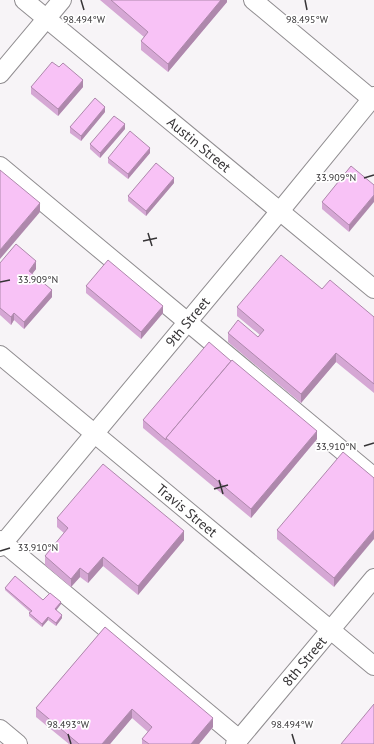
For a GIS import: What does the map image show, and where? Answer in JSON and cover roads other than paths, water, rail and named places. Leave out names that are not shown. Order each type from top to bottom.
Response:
[{"type":"street","name":"Austin Street","points":[[24,0],[374,289]]},
{"type":"street","points":[[0,74],[62,0]]},
{"type":"street","points":[[253,0],[373,99]]},
{"type":"street","name":"9th Street","points":[[1,543],[188,322],[373,99]]},
{"type":"street","points":[[0,166],[374,477]]},
{"type":"street","name":"Travis Street","points":[[0,356],[374,666]]},
{"type":"street","points":[[1,543],[237,742]]},
{"type":"street","name":"8th Street","points":[[237,742],[374,578]]},
{"type":"street","points":[[0,729],[18,744]]}]
